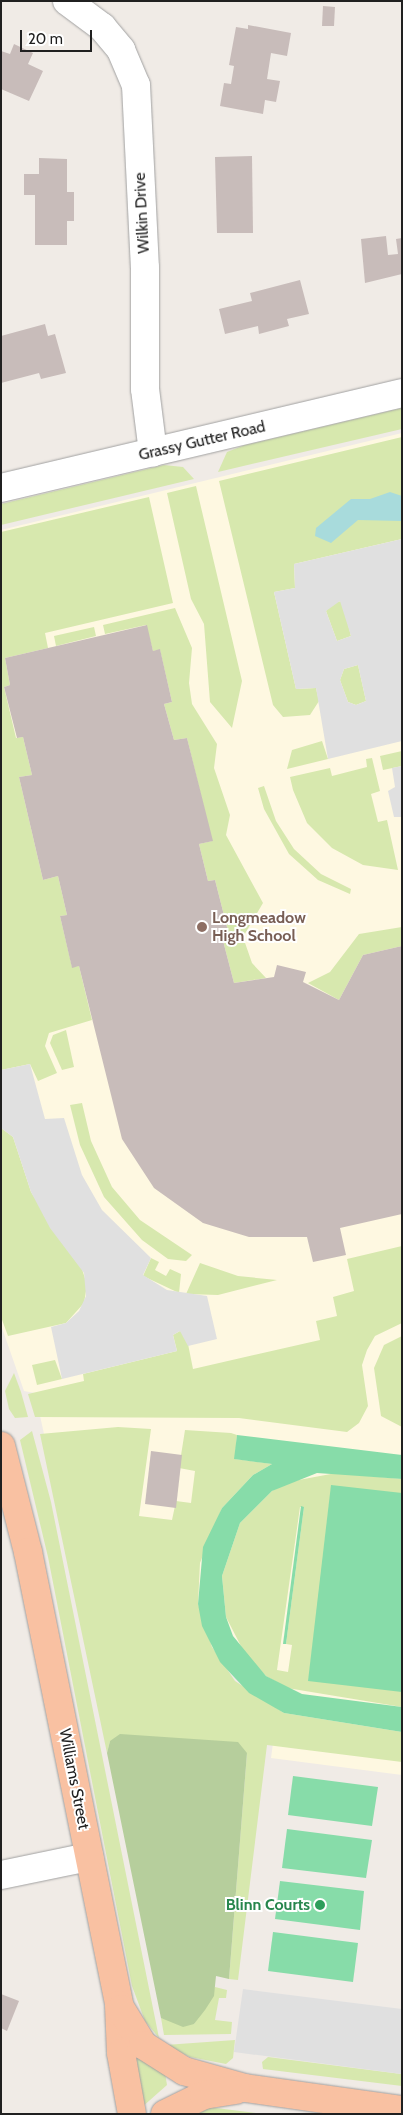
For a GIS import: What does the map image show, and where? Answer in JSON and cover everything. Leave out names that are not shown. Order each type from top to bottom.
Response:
[{"type":"main road","name":"Williams Street","points":[[1,1446],[28,1552],[119,2005],[121,2053],[132,2114]]},
{"type":"main road","points":[[119,2005],[130,2031],[160,2059],[245,2088],[402,2110]]},
{"type":"main road","points":[[165,2114],[204,2095],[245,2088]]},
{"type":"street","name":"Wilkin Drive","points":[[67,1],[108,35],[121,50],[136,85],[145,268],[145,389],[153,452]]},
{"type":"street","name":"Grassy Gutter Road","points":[[1,488],[402,393]]},
{"type":"street","points":[[1,1875],[89,1857]]},
{"type":"shaded area","name":"Longmeadow High School","points":[[402,433],[402,1775],[271,1758],[275,1728],[44,1434],[35,1393],[24,1391],[1,1325],[1,530]]},
{"type":"shaded area","points":[[402,539],[402,741],[328,759],[316,688],[296,689],[274,592],[295,588],[294,564]],"holes":[[[340,601],[351,636],[337,641],[326,611]],[[358,665],[366,701],[356,705],[348,702],[340,680],[344,669]]]},
{"type":"shaded area","points":[[402,766],[402,817],[394,817],[388,791],[395,787],[392,768]]},
{"type":"shaded area","points":[[30,1064],[45,1119],[64,1118],[82,1175],[102,1210],[151,1258],[143,1275],[167,1290],[207,1296],[217,1339],[188,1346],[180,1331],[173,1335],[177,1351],[62,1379],[51,1327],[66,1323],[79,1311],[86,1296],[84,1273],[50,1228],[31,1192],[13,1137],[1,1128],[1,1070]]},
{"type":"shaded area","points":[[243,1989],[402,2009],[402,2074],[234,2052]]},
{"type":"green space","points":[[402,408],[402,429],[218,472],[227,452],[245,445]]},
{"type":"green space","points":[[402,437],[402,539],[294,564],[295,588],[274,592],[296,689],[316,688],[319,701],[310,715],[283,717],[273,705],[219,481]]},
{"type":"green space","points":[[164,465],[183,467],[194,479],[1,525],[1,504]]},
{"type":"green space","points":[[196,486],[242,681],[232,728],[210,702],[204,624],[191,599],[167,493]]},
{"type":"green space","points":[[149,497],[173,603],[45,633],[48,648],[5,658],[10,685],[4,687],[16,738],[23,737],[32,775],[19,777],[43,880],[58,876],[67,915],[60,916],[72,967],[79,966],[92,1020],[49,1033],[45,1046],[57,1073],[38,1081],[30,1064],[1,1070],[1,532]]},
{"type":"green space","points":[[342,601],[351,636],[337,641],[326,611],[331,603]]},
{"type":"green space","points":[[175,608],[192,648],[189,683],[192,704],[217,744],[214,768],[230,815],[226,835],[263,903],[243,937],[252,963],[266,978],[234,983],[221,933],[228,931],[215,880],[208,881],[199,844],[212,841],[187,738],[174,740],[164,704],[172,702],[160,650],[153,651],[146,625],[105,634],[103,625]]},
{"type":"green space","points":[[94,627],[96,636],[56,646],[54,636]]},
{"type":"green space","points":[[358,665],[366,701],[356,705],[348,702],[340,680],[344,669]]},
{"type":"green space","points":[[322,741],[328,759],[287,769],[292,750]]},
{"type":"green space","points":[[402,751],[402,766],[383,770],[380,756]]},
{"type":"green space","points":[[372,758],[380,791],[371,794],[378,822],[387,820],[398,870],[363,865],[332,848],[307,823],[293,790],[290,777],[330,768],[332,776],[367,767],[366,759]]},
{"type":"green space","points":[[264,786],[276,821],[294,849],[321,874],[351,889],[350,894],[318,880],[289,854],[264,809],[258,788]]},
{"type":"green space","points":[[402,927],[402,946],[363,955],[339,1000],[308,983],[330,972],[359,934]]},
{"type":"green space","points":[[66,1030],[74,1067],[62,1070],[50,1043],[53,1035]]},
{"type":"green space","points":[[82,1103],[91,1141],[112,1187],[140,1220],[192,1255],[186,1261],[168,1259],[142,1240],[104,1197],[80,1145],[70,1105]]},
{"type":"green space","points":[[1,1128],[13,1137],[31,1192],[82,1269],[87,1285],[84,1303],[66,1323],[8,1336],[1,1317]]},
{"type":"green space","points":[[402,1246],[402,1323],[375,1336],[367,1350],[362,1365],[368,1406],[359,1423],[347,1432],[239,1418],[35,1417],[28,1394],[84,1381],[83,1374],[177,1351],[173,1335],[180,1331],[186,1334],[193,1369],[320,1340],[316,1321],[337,1316],[333,1297],[354,1291],[347,1259]]},
{"type":"green space","points":[[151,1258],[159,1262],[155,1270],[166,1276],[170,1269],[181,1274],[179,1293],[143,1276]]},
{"type":"green space","points":[[200,1263],[238,1276],[277,1280],[218,1295],[186,1294]]},
{"type":"green space","points":[[402,1336],[402,1427],[381,1416],[374,1368],[384,1345]]},
{"type":"green space","points":[[55,1360],[62,1379],[37,1385],[32,1365]]},
{"type":"green space","points":[[14,1373],[28,1417],[15,1418],[9,1409],[5,1391]]},
{"type":"green space","points":[[118,1427],[151,1429],[139,1516],[172,1520],[176,1501],[191,1503],[195,1471],[179,1468],[185,1430],[237,1435],[235,1459],[272,1464],[253,1475],[222,1508],[200,1563],[198,1604],[212,1647],[235,1681],[284,1713],[402,1732],[402,1762],[267,1745],[238,1980],[229,1979],[247,1753],[110,1741],[107,1753],[40,1434]]},
{"type":"green space","points":[[32,1431],[51,1502],[159,2038],[145,2021],[132,1986],[48,1557],[20,1440]]},
{"type":"green space","points":[[237,1435],[402,1455],[402,1479],[317,1473],[272,1491],[240,1523],[222,1576],[226,1617],[233,1636],[266,1676],[302,1694],[402,1707],[402,1732],[284,1713],[249,1693],[220,1662],[202,1626],[198,1604],[203,1547],[222,1508],[253,1475],[272,1464],[234,1459]]},
{"type":"green space","points":[[336,1473],[402,1479],[402,1707],[287,1688],[266,1676],[244,1652],[226,1617],[222,1576],[240,1523],[272,1491],[288,1482]],"holes":[[[300,1507],[304,1507],[286,1644],[292,1645],[288,1672],[277,1670]]]},
{"type":"green space","points":[[331,1485],[402,1493],[402,1692],[308,1681]]},
{"type":"green space","points":[[301,1506],[304,1507],[286,1644],[283,1644]]},
{"type":"green space","points":[[120,1734],[238,1742],[247,1753],[229,1979],[216,1976],[214,1996],[205,2010],[194,2024],[183,2027],[161,2018],[107,1753],[110,1741]]},
{"type":"green space","points":[[293,1776],[378,1787],[372,1826],[288,1815]]},
{"type":"green space","name":"Blinn Courts","points":[[287,1829],[372,1840],[366,1878],[282,1868]]},
{"type":"green space","name":"Blinn Courts","points":[[280,1881],[364,1891],[360,1930],[275,1919]]},
{"type":"green space","name":"Blinn Courts","points":[[273,1932],[358,1943],[353,1982],[268,1971]]},
{"type":"green space","points":[[215,1987],[227,1990],[226,1998],[219,1998],[215,2020],[232,2022],[231,2034],[164,2035],[161,2018],[194,2024]]},
{"type":"green space","points":[[235,2040],[233,2058],[226,2064],[190,2057],[165,2045]]},
{"type":"green space","points":[[130,2052],[165,2073],[167,2085],[141,2108]]},
{"type":"green space","points":[[268,2057],[401,2074],[402,2086],[263,2069],[262,2062]]},
{"type":"green space","points":[[208,2107],[263,2114],[187,2114]]},
{"type":"water","points":[[390,492],[402,496],[402,521],[358,520],[331,543],[315,536],[316,528],[351,499],[370,499]]},
{"type":"building","points":[[323,6],[335,7],[334,26],[322,26]]},
{"type":"building","points":[[248,25],[291,33],[287,56],[271,53],[267,79],[280,81],[276,102],[265,100],[263,114],[220,106],[224,83],[231,84],[234,66],[229,65],[236,27],[248,29]]},
{"type":"building","points":[[14,44],[33,53],[28,64],[43,71],[29,101],[1,89],[1,51],[10,54]]},
{"type":"building","points":[[252,156],[253,233],[217,233],[215,157]]},
{"type":"building","points":[[39,158],[67,159],[67,192],[74,192],[74,221],[67,221],[67,245],[35,245],[35,195],[24,195],[24,174],[39,174]]},
{"type":"building","points":[[386,236],[388,255],[398,254],[396,239],[402,238],[402,274],[365,283],[361,239]]},
{"type":"building","points":[[300,280],[309,314],[287,319],[289,326],[259,334],[258,326],[225,334],[219,309],[252,301],[250,293]]},
{"type":"building","points":[[45,324],[48,336],[55,334],[66,373],[41,379],[39,373],[1,383],[1,336]]},
{"type":"building","points":[[147,625],[153,651],[160,649],[172,702],[164,704],[174,740],[187,738],[213,841],[199,844],[208,881],[215,880],[228,931],[221,933],[234,983],[274,977],[277,965],[306,972],[303,982],[339,1000],[363,955],[402,946],[402,1214],[340,1228],[346,1255],[313,1262],[307,1237],[249,1237],[203,1223],[154,1188],[122,1139],[79,966],[72,968],[60,916],[67,915],[58,876],[43,880],[19,777],[32,775],[23,737],[17,738],[4,687],[10,685],[5,658]]},
{"type":"building","points":[[151,1451],[182,1455],[176,1508],[145,1504]]},
{"type":"building","points":[[1,1994],[19,2001],[7,2031],[1,2028]]},
{"type":"place","name":"Longmeadow High School","points":[[202,927]]},
{"type":"place","name":"Blinn Courts","points":[[320,1905]]}]
